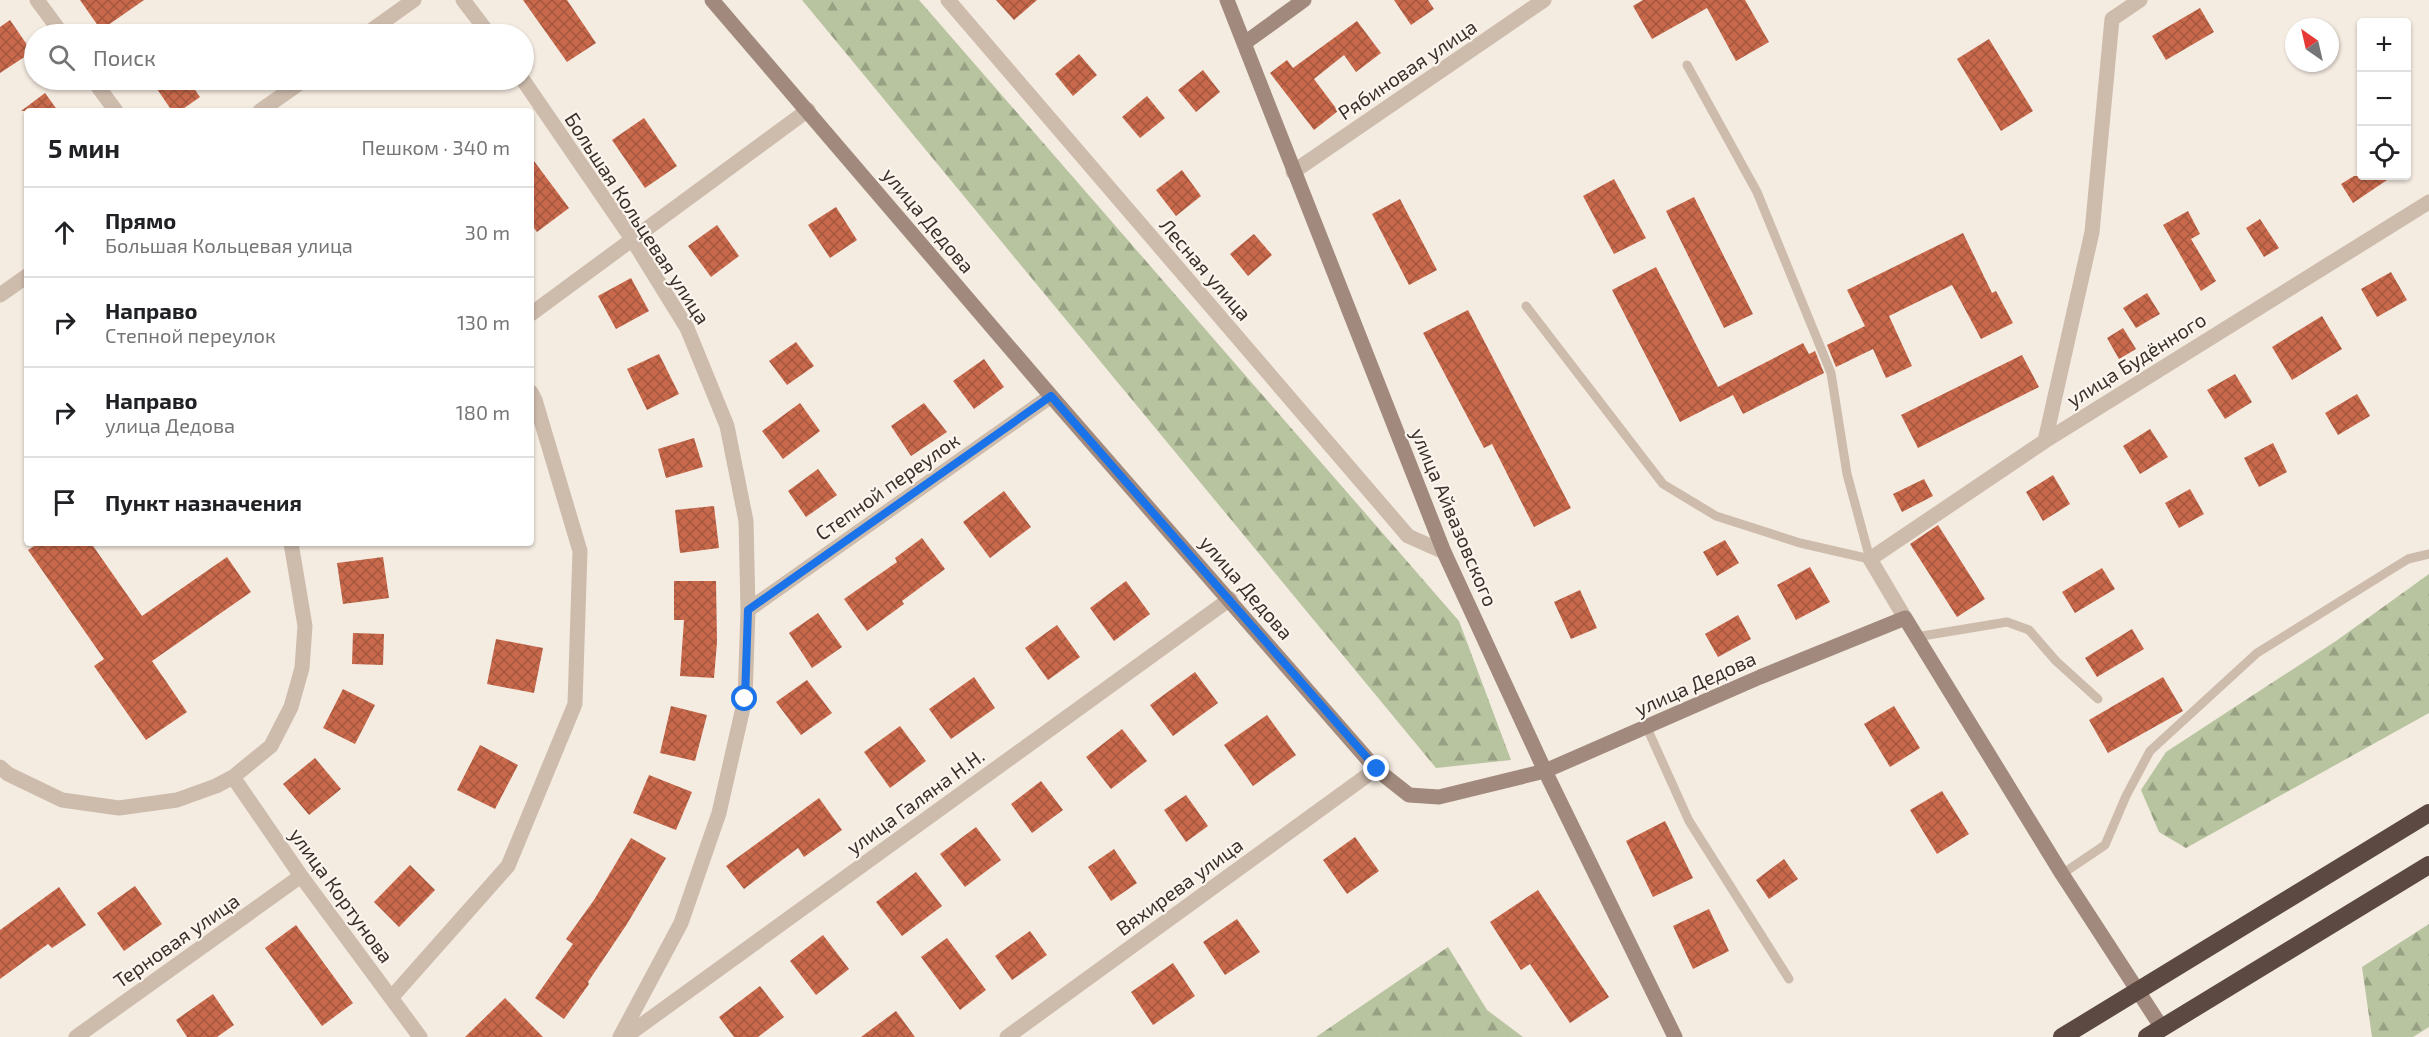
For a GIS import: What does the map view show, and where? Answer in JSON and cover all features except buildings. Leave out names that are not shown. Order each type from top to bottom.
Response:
[{"type":"highway","points":[[2062,1037],[2429,813]]},
{"type":"highway","points":[[2154,1033],[2429,865]]},
{"type":"street","points":[[37,0],[55,24]]},
{"type":"street","points":[[380,24],[414,0]]},
{"type":"street","points":[[463,0],[481,24]]},
{"type":"street","name":"улица Дедова","points":[[712,0],[1051,396],[1377,769],[1409,795],[1439,797],[1545,771],[1647,728],[1760,676],[1905,618]]},
{"type":"street","name":"Лесная улица","points":[[948,0],[1408,536],[1444,552]]},
{"type":"street","name":"улица Айвазовского","points":[[1227,0],[1246,42],[1293,172],[1444,552],[1545,771],[1675,1037]]},
{"type":"street","points":[[1246,42],[1304,0]]},
{"type":"street","name":"Рябиновая улица","points":[[1293,172],[1544,0]]},
{"type":"street","points":[[2045,441],[2092,232],[2112,19],[2140,0]]},
{"type":"street","points":[[100,90],[114,108]]},
{"type":"street","points":[[264,108],[290,90]]},
{"type":"street","name":"Большая Кольцевая улица","points":[[530,90],[632,239],[687,328],[727,426],[746,520],[748,610],[745,699],[719,813],[681,923],[620,1037]]},
{"type":"street","points":[[534,312],[808,110]]},
{"type":"street","name":"улица Будённого","points":[[1870,559],[2045,441],[2429,202]]},
{"type":"street","points":[[0,295],[24,278]]},
{"type":"street","name":"Степной переулок","points":[[748,610],[1051,396]]},
{"type":"street","points":[[391,998],[508,866],[575,704],[580,551],[534,398]]},
{"type":"street","points":[[0,767],[8,774],[62,800],[119,808],[177,800],[216,786],[233,777],[271,746],[291,707],[302,668],[305,626],[292,546]]},
{"type":"street","points":[[1870,559],[2062,874],[2138,990],[2154,1033]]},
{"type":"street","name":"улица Галяна Н.Н.","points":[[625,1037],[1230,599]]},
{"type":"street","name":"Вяхирева улица","points":[[1007,1037],[1377,769]]},
{"type":"street","name":"улица Кортунова","points":[[233,777],[301,876],[420,1037]]},
{"type":"street","name":"Терновая улица","points":[[75,1037],[301,876]]},
{"type":"lane","points":[[1526,306],[1663,484],[1716,516],[1800,543],[1870,559],[1847,474],[1831,373],[1757,192],[1687,65]]},
{"type":"lane","points":[[2062,874],[2105,844],[2126,796],[2150,751],[2258,653],[2408,559],[2429,554]]},
{"type":"lane","points":[[1916,637],[2007,622],[2029,630],[2056,661],[2098,699]]},
{"type":"lane","points":[[1647,728],[1689,821],[1789,979]]},
{"type":"green space","points":[[802,0],[919,0],[1459,621],[1511,760],[1436,768]]},
{"type":"green space","points":[[2429,574],[2429,713],[2186,848],[2159,832],[2141,790],[2166,752],[2336,641]]},
{"type":"green space","points":[[2429,924],[2429,1027],[2413,1037],[2372,1037],[2362,967]]},
{"type":"green space","points":[[1448,947],[1487,1010],[1523,1037],[1316,1037]]},
{"type":"route","points":[[745,699],[748,610],[1051,396],[1377,769]]}]
